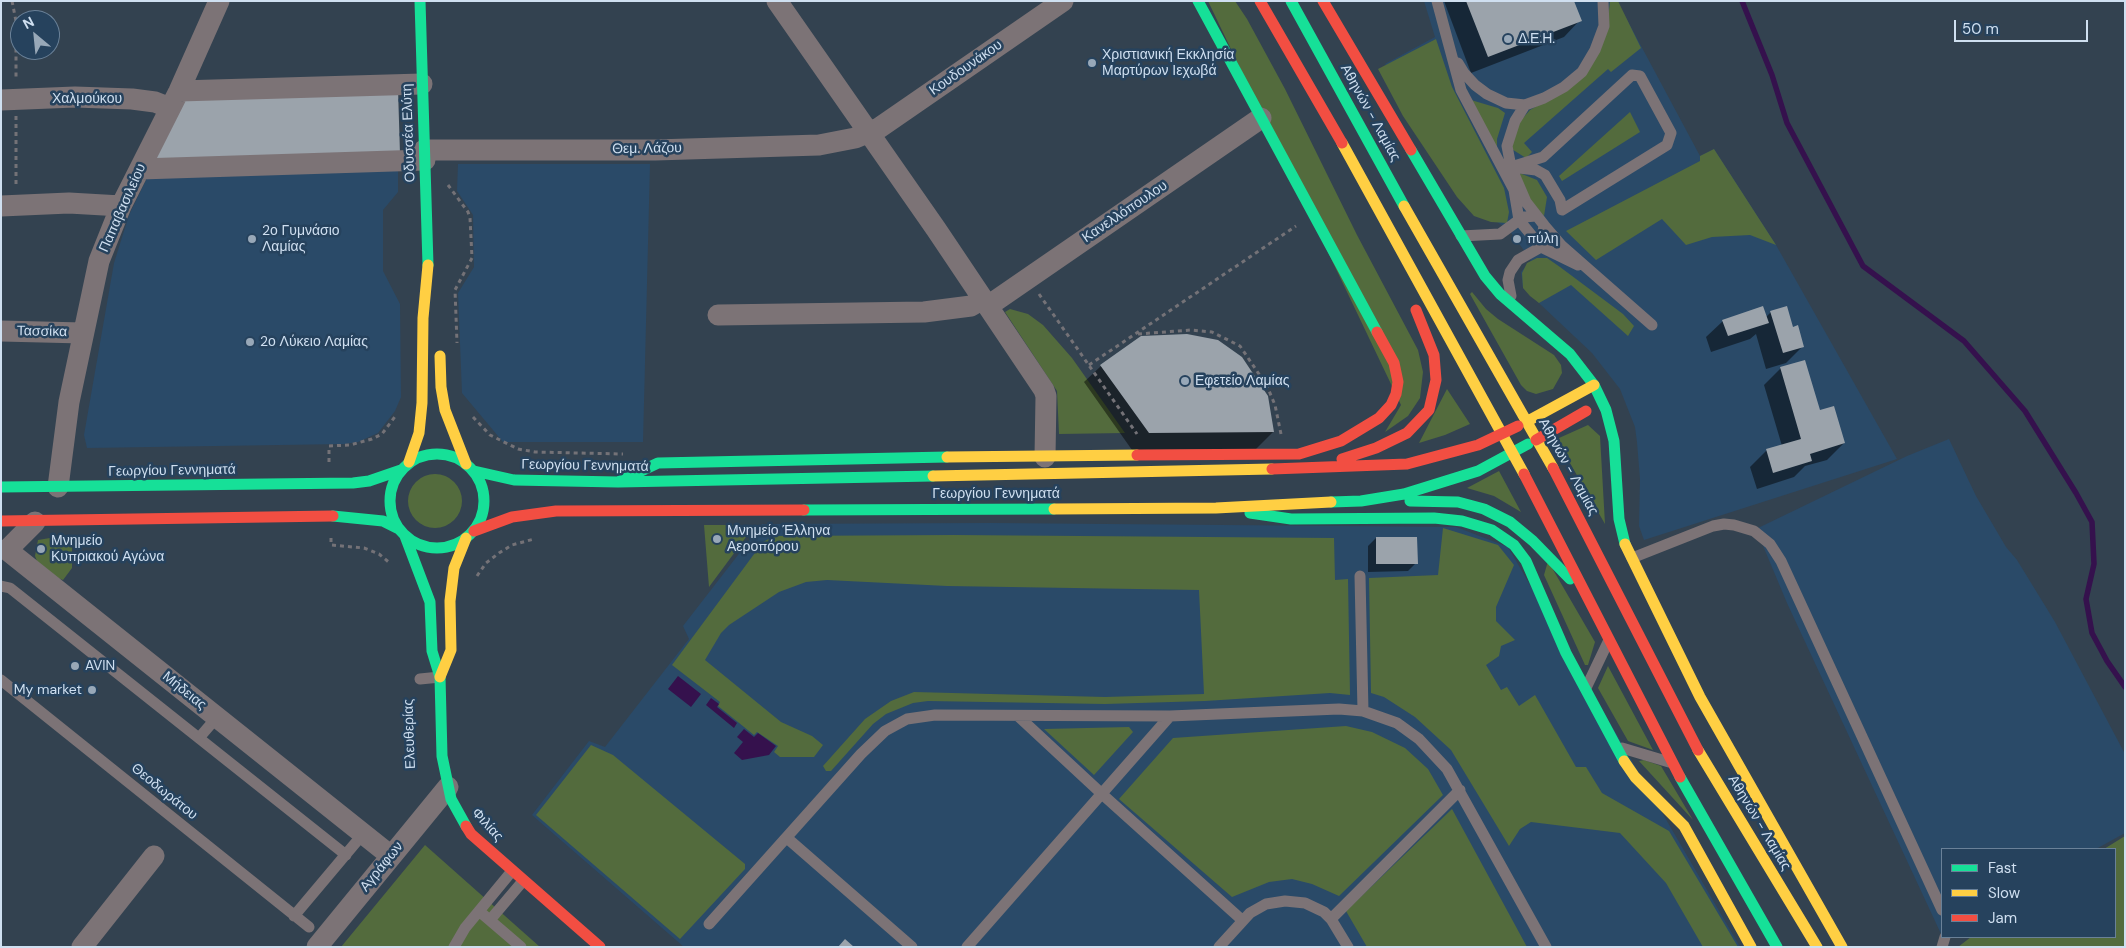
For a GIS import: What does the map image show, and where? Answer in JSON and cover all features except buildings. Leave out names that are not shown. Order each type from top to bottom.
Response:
[{"type":"main road","name":"Οδυσσέα Ελύτη","points":[[405,466],[419,433],[422,403],[423,318],[428,263],[420,1]]},
{"type":"main road","points":[[618,482],[658,463],[1299,454],[1324,447],[1368,426],[1391,405],[1396,394],[1398,382],[1391,358],[1198,1]]},
{"type":"main road","points":[[1260,1],[1341,139],[1593,605],[1672,763],[1777,947]]},
{"type":"main road","name":"Αθηνών - Λαμίας","points":[[1292,1],[1426,246],[1566,493],[1701,754],[1817,947]]},
{"type":"main road","points":[[1323,1],[1484,276],[1516,308],[1570,354],[1594,385],[1603,402],[1614,441],[1619,519],[1623,536],[1632,558],[1700,697],[1842,947]]},
{"type":"main road","points":[[1250,8],[1280,50],[1314,92]]},
{"type":"main road","points":[[1341,139],[1345,165],[1351,184]]},
{"type":"main road","name":"Οδυσσέα Ελύτη","points":[[428,263],[436,299]]},
{"type":"main road","points":[[1297,470],[1348,458],[1393,440],[1417,424],[1429,410],[1436,380],[1434,355],[1411,300]]},
{"type":"main road","points":[[440,344],[443,401],[451,428],[470,467],[482,484],[484,500],[482,516],[470,534]]},
{"type":"main road","name":"Γεωργίου Γεννηματά","points":[[1,487],[353,483],[369,481],[405,466],[423,456],[438,453],[453,456],[470,467],[514,480],[618,482],[1297,470],[1407,464],[1470,447],[1502,434],[1594,385]]},
{"type":"main road","name":"Γεωργίου Γεννηματά","points":[[1,521],[350,516],[383,521],[419,545],[435,548],[451,546],[470,534],[512,517],[556,510],[1216,508],[1361,501],[1404,494],[1478,471],[1603,402]]},
{"type":"main road","points":[[402,533],[391,513],[389,504],[392,486],[405,466]]},
{"type":"main road","points":[[1361,501],[1458,502],[1484,509],[1510,522],[1532,541],[1593,605]]},
{"type":"main road","points":[[1216,508],[1291,519],[1434,518],[1462,521],[1492,530],[1514,545],[1526,561],[1562,646],[1615,746],[1635,777],[1684,826],[1751,947]]},
{"type":"main road","name":"Φιλίας","points":[[402,533],[425,585],[430,602],[432,651],[440,677],[442,756],[451,798],[466,828],[523,881],[600,947]]},
{"type":"main road","name":"Φιλίας","points":[[440,677],[451,650],[450,601],[454,568],[470,534]]},
{"type":"street","name":"Παπαβασιλείου","points":[[58,487],[66,418],[99,261],[121,206],[175,100],[219,1]]},
{"type":"street","points":[[777,1],[986,302],[1045,393],[1045,457]]},
{"type":"street","name":"Κουδουνάκου","points":[[868,134],[1063,1]]},
{"type":"street","name":"Χαλμούκου","points":[[1,100],[75,97],[132,99],[155,102],[422,84]]},
{"type":"street","name":"Κανελλόπουλου","points":[[718,316],[924,312],[971,306],[986,302],[1028,278],[1261,118]]},
{"type":"street","name":"Θεμ. Λάζου","points":[[140,169],[424,155],[819,145],[868,134]]},
{"type":"street","points":[[1,206],[69,204],[121,206]]},
{"type":"street","name":"Τασσίκα","points":[[1,331],[83,333]]},
{"type":"street","name":"Μήδειας","points":[[35,522],[4,550],[391,856]]},
{"type":"street","name":"Αγράφων","points":[[317,947],[448,787]]},
{"type":"street","points":[[82,947],[154,856]]},
{"type":"lane","points":[[1437,1],[1461,90],[1514,190],[1519,220],[1541,247],[1589,270]]},
{"type":"lane","points":[[1448,43],[1464,73],[1474,85],[1506,103],[1525,104],[1544,98],[1564,87],[1582,72],[1595,50],[1604,26],[1603,1]]},
{"type":"lane","points":[[1632,74],[1640,76],[1671,134],[1667,145],[1562,210],[1560,200],[1545,175],[1536,170],[1511,167],[1543,157],[1632,74]]},
{"type":"lane","points":[[1525,104],[1514,121],[1507,146],[1511,167],[1526,202],[1562,246],[1652,325]]},
{"type":"lane","points":[[1461,236],[1500,234],[1524,216],[1536,216]]},
{"type":"lane","points":[[1541,247],[1544,225]]},
{"type":"lane","points":[[1516,308],[1509,289],[1510,272],[1518,260],[1541,247]]},
{"type":"lane","points":[[1632,558],[1713,526],[1724,524],[1754,531],[1770,544],[1790,578],[1941,908]]},
{"type":"lane","points":[[1360,576],[1363,711]]},
{"type":"lane","points":[[4,589],[199,738],[346,854]]},
{"type":"lane","points":[[1586,690],[1610,638]]},
{"type":"lane","points":[[420,678],[440,677]]},
{"type":"lane","name":"Θεοδωράτου","points":[[1,680],[309,927]]},
{"type":"lane","points":[[709,924],[861,754],[885,731],[907,719],[935,715],[1170,716],[1339,710],[1363,711],[1397,723],[1420,739],[1447,769],[1546,947]]},
{"type":"lane","points":[[1018,716],[1242,920]]},
{"type":"lane","points":[[967,947],[1170,716]]},
{"type":"lane","points":[[199,738],[217,717]]},
{"type":"lane","points":[[1615,746],[1672,763]]},
{"type":"lane","points":[[1331,919],[1460,790]]},
{"type":"lane","points":[[294,916],[363,834]]},
{"type":"lane","points":[[787,838],[912,947]]},
{"type":"lane","points":[[454,947],[462,932],[512,871]]},
{"type":"lane","points":[[490,920],[523,881]]},
{"type":"lane","points":[[1219,947],[1242,920],[1266,904],[1285,901],[1314,907],[1331,919],[1348,947]]},
{"type":"lane","points":[[479,911],[521,947]]},
{"type":"path","points":[[445,180],[468,212],[470,218],[472,258],[455,290],[457,348]]},
{"type":"path","points":[[1089,365],[1314,214]]},
{"type":"path","points":[[1028,278],[1152,455]]},
{"type":"path","points":[[1137,334],[1191,330],[1212,332],[1240,346],[1267,386],[1275,405],[1284,454]]},
{"type":"path","points":[[329,469],[329,446],[350,445],[372,439],[390,425],[404,401],[422,403]]},
{"type":"path","points":[[470,413],[490,435],[504,444],[535,452]]},
{"type":"path","points":[[331,530],[332,545],[364,548],[379,554],[396,570]]},
{"type":"shaded area","name":"Δ.Ε.Η.","points":[[1424,1],[1617,1],[1700,156],[1714,149],[1776,245],[1897,459],[1644,540],[1639,526],[1640,479],[1635,427],[1620,389],[1592,353],[1523,288],[1521,272],[1531,260],[1509,230],[1485,214],[1385,64],[1435,37]]},
{"type":"shaded area","points":[[458,164],[650,164],[643,442],[503,442],[462,393],[458,293],[474,267],[473,215],[457,191]]},
{"type":"shaded area","points":[[398,170],[398,192],[383,210],[383,271],[400,304],[401,397],[395,411],[378,433],[358,442],[344,444],[87,448],[84,435],[114,263],[129,215],[148,176]]},
{"type":"shaded area","points":[[1949,439],[1976,496],[2006,547],[2017,560],[2055,622],[2125,754],[2125,833],[2098,848],[1941,848],[1941,934],[1787,603],[1756,529],[1907,456]]},
{"type":"shaded area","points":[[991,523],[1456,527],[1508,547],[1740,947],[684,947],[532,815],[589,741],[605,747],[689,639],[683,626],[762,524]]},
{"type":"shaded area","points":[[678,676],[701,694],[691,707],[668,689]]},
{"type":"shaded area","points":[[711,698],[719,704],[717,707],[737,723],[734,728],[706,705]]},
{"type":"shaded area","points":[[744,729],[754,737],[758,733],[776,746],[769,755],[742,760],[734,753],[743,742],[737,737]]},
{"type":"green space","points":[[1208,1],[1235,1],[1247,19],[1285,89],[1357,235],[1418,350],[1423,372],[1420,398],[1408,416],[1385,432],[1401,405]]},
{"type":"green space","points":[[1610,1],[1618,1],[1641,48],[1611,72],[1608,69],[1524,143],[1532,152],[1526,158],[1510,148],[1515,127],[1530,110],[1570,87],[1607,28]]},
{"type":"green space","points":[[1436,39],[1452,87],[1504,188],[1509,212],[1507,223],[1491,222],[1474,216],[1457,197],[1403,116],[1378,69]]},
{"type":"green space","points":[[1471,100],[1498,108],[1505,113],[1497,139],[1497,151]]},
{"type":"green space","points":[[1630,112],[1640,132],[1562,181],[1559,176]]},
{"type":"green space","points":[[1714,149],[1776,245],[1750,235],[1712,237],[1686,245],[1662,219],[1596,260],[1566,231],[1700,161],[1700,156]]},
{"type":"green space","points":[[1517,172],[1537,180],[1547,197],[1544,216],[1529,199]]},
{"type":"green space","points":[[1537,258],[1547,258],[1623,314],[1634,326],[1628,336],[1571,285],[1539,303],[1530,296],[1523,288],[1522,273],[1527,263]]},
{"type":"green space","points":[[1472,292],[1486,309],[1498,319],[1554,355],[1561,365],[1562,373],[1553,389],[1536,394],[1527,391],[1521,385],[1470,294]]},
{"type":"green space","points":[[1010,309],[1028,314],[1043,325],[1072,358],[1125,433],[1059,434],[1057,391],[1005,312]]},
{"type":"green space","points":[[1447,389],[1470,424],[1445,435],[1419,443]]},
{"type":"green space","points":[[1588,425],[1600,436],[1605,524],[1559,444],[1559,438]]},
{"type":"green space","points":[[1499,471],[1521,512],[1494,496],[1467,488]]},
{"type":"green space","points":[[430,474],[440,474],[450,478],[458,486],[462,501],[458,516],[450,524],[440,528],[430,528],[420,524],[412,516],[408,506],[408,496],[412,486],[420,478]]},
{"type":"green space","points":[[704,525],[755,525],[709,587]]},
{"type":"green space","points":[[1443,528],[1498,545],[1514,565],[1496,607],[1496,621],[1515,640],[1501,646],[1499,656],[1486,665],[1501,690],[1507,687],[1519,706],[1535,695],[1576,767],[1586,767],[1602,793],[1669,831],[1738,947],[1703,947],[1666,883],[1620,833],[1531,822],[1520,829],[1509,846],[1451,750],[1415,717],[1384,697],[1371,693],[1369,578],[1438,575]]},
{"type":"green space","points":[[954,535],[1334,538],[1335,580],[1348,579],[1350,695],[1330,693],[1205,701],[1105,704],[928,701],[913,703],[886,714],[873,724],[831,771],[826,771],[823,766],[865,719],[891,701],[914,692],[1105,697],[1204,694],[1199,590],[947,586],[827,580],[806,582],[779,592],[729,625],[721,633],[705,660],[781,722],[812,736],[823,745],[814,757],[780,757],[774,752],[778,746],[757,732],[754,735],[718,706],[720,702],[672,665],[763,542],[774,536]]},
{"type":"green space","points":[[50,538],[72,539],[72,568],[63,580],[37,561],[35,556],[38,540]]},
{"type":"green space","points":[[1548,561],[1595,642],[1588,665],[1585,665],[1544,575]]},
{"type":"green space","points":[[1608,666],[1653,750],[1628,741],[1598,688]]},
{"type":"green space","points":[[1346,726],[1372,732],[1405,748],[1428,769],[1443,795],[1339,896],[1312,884],[1292,879],[1269,882],[1232,897],[1119,799],[1173,738]]},
{"type":"green space","points":[[1129,727],[1133,732],[1094,775],[1044,729]]},
{"type":"green space","points":[[591,745],[613,755],[745,864],[745,869],[680,939],[536,815]]},
{"type":"green space","points":[[1644,760],[1661,766],[1693,820],[1639,761]]},
{"type":"green space","points":[[1452,809],[1527,947],[1367,947],[1346,911]]},
{"type":"green space","points":[[2125,836],[2125,947],[1958,947],[1970,938],[2116,938],[2116,848],[2106,848]]},
{"type":"green space","points":[[425,845],[540,947],[341,947]]},
{"type":"waterway","points":[[1742,1],[1772,75],[1787,123],[1863,266],[1964,341],[2025,411],[2076,493],[2092,522],[2094,564],[2086,599],[2092,633],[2107,661],[2125,687]]},
{"type":"traffic: fast","points":[[420,1],[428,265]]},
{"type":"traffic: fast","points":[[1198,1],[1377,332]]},
{"type":"traffic: fast","points":[[1291,1],[1404,206]]},
{"type":"traffic: fast","points":[[1411,150],[1485,276],[1500,294],[1570,354],[1594,385],[1606,410],[1614,441],[1619,519],[1625,544]]},
{"type":"traffic: fast","points":[[1331,502],[1361,501],[1404,494],[1478,471],[1528,444]]},
{"type":"traffic: fast","points":[[437,454],[455,457],[470,468],[481,483],[484,501],[481,519],[470,534],[455,545],[437,548],[419,545],[404,534],[393,519],[390,501],[393,483],[404,468],[419,457],[437,454]]},
{"type":"traffic: fast","points":[[618,482],[658,463],[947,457]]},
{"type":"traffic: fast","points":[[1,487],[353,483],[369,481],[401,470]]},
{"type":"traffic: fast","points":[[474,471],[514,480],[618,482],[933,476]]},
{"type":"traffic: fast","points":[[1410,501],[1458,502],[1484,509],[1510,522],[1533,541],[1570,579]]},
{"type":"traffic: fast","points":[[804,510],[1054,509]]},
{"type":"traffic: fast","points":[[1250,513],[1291,519],[1434,518],[1462,521],[1492,530],[1514,545],[1526,561],[1566,653],[1624,761]]},
{"type":"traffic: fast","points":[[333,516],[383,521],[399,529]]},
{"type":"traffic: fast","points":[[405,536],[430,602],[432,651],[440,677],[442,756],[451,799],[466,826]]},
{"type":"traffic: fast","points":[[1680,777],[1777,947]]},
{"type":"traffic: slow","points":[[1342,143],[1524,474]]},
{"type":"traffic: slow","points":[[1404,206],[1553,468]]},
{"type":"traffic: slow","points":[[409,462],[419,433],[422,403],[423,318],[428,265]]},
{"type":"traffic: slow","points":[[440,356],[441,387],[445,410],[466,464]]},
{"type":"traffic: slow","points":[[1526,422],[1594,385]]},
{"type":"traffic: slow","points":[[947,457],[1137,455]]},
{"type":"traffic: slow","points":[[933,476],[1272,469]]},
{"type":"traffic: slow","points":[[1054,509],[1216,508],[1331,502]]},
{"type":"traffic: slow","points":[[440,677],[451,650],[450,601],[454,568],[466,538]]},
{"type":"traffic: slow","points":[[1625,544],[1700,697],[1842,947]]},
{"type":"traffic: slow","points":[[1698,750],[1817,947]]},
{"type":"traffic: slow","points":[[1624,761],[1635,777],[1684,826],[1751,947]]},
{"type":"traffic: jam","points":[[1260,1],[1342,143]]},
{"type":"traffic: jam","points":[[1323,1],[1411,150]]},
{"type":"traffic: jam","points":[[1342,459],[1376,448],[1407,433],[1429,410],[1436,380],[1434,355],[1416,310]]},
{"type":"traffic: jam","points":[[1137,455],[1299,454],[1341,441],[1379,418],[1391,405],[1396,394],[1398,382],[1394,363],[1377,332]]},
{"type":"traffic: jam","points":[[1536,440],[1586,411]]},
{"type":"traffic: jam","points":[[1272,469],[1407,464],[1478,445],[1518,426]]},
{"type":"traffic: jam","points":[[1553,468],[1698,750]]},
{"type":"traffic: jam","points":[[1524,474],[1680,777]]},
{"type":"traffic: jam","points":[[474,531],[512,517],[556,511],[804,510]]},
{"type":"traffic: jam","points":[[1,521],[333,516]]},
{"type":"traffic: jam","points":[[466,826],[471,834],[600,947]]},
{"type":"place","name":"Δ.Ε.Η.","points":[[1508,39]]},
{"type":"place","name":"Χριστιανική Εκκλησία Μαρτύρων Ιεχωβά","points":[[1092,63]]},
{"type":"place","name":"2ο Γυμνάσιο Λαμίας","points":[[252,239]]},
{"type":"place","name":"πύλη","points":[[1517,239]]},
{"type":"place","name":"2ο Λύκειο Λαμίας","points":[[250,342]]},
{"type":"place","name":"Εφετείο Λαμίας","points":[[1185,381]]},
{"type":"place","name":"Μνημείο Έλληνα Αεροπόρου","points":[[717,539]]},
{"type":"place","name":"Μνημείο Κυπριακού Αγώνα","points":[[41,549]]},
{"type":"place","name":"AVIN","points":[[75,666]]},
{"type":"place","name":"My market","points":[[92,690]]}]
